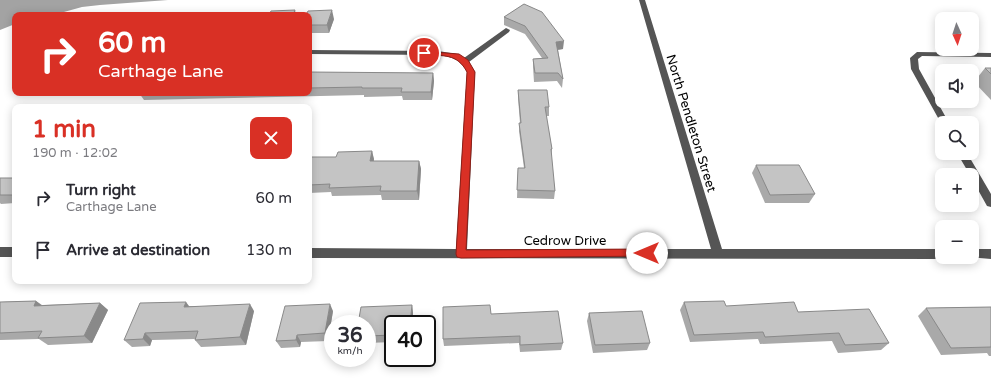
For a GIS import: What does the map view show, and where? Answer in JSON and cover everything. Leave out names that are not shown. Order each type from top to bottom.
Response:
[{"type":"street","name":"North Pendleton Street","points":[[642,0],[718,253]]},
{"type":"street","points":[[465,61],[506,30]]},
{"type":"street","points":[[312,52],[438,53],[456,55],[465,61],[471,72],[461,254]]},
{"type":"street","points":[[941,116],[915,69],[914,58],[920,54],[991,55]]},
{"type":"street","points":[[966,160],[990,197]]},
{"type":"street","points":[[0,252],[12,252]]},
{"type":"street","name":"Cedrow Drive","points":[[312,254],[935,254]]},
{"type":"street","points":[[979,254],[991,254]]},
{"type":"shaded area","points":[[0,0],[168,0],[82,7],[64,12],[12,12],[12,25],[0,30]]},
{"type":"building","points":[[524,4],[542,12],[564,41],[556,42],[563,79],[558,73],[535,73],[533,59],[548,58],[525,26],[504,17]]},
{"type":"building","points":[[295,10],[294,12],[271,11]]},
{"type":"building","points":[[332,10],[327,25],[312,25],[312,12],[308,11]]},
{"type":"building","points":[[985,68],[991,68],[991,74]]},
{"type":"building","points":[[312,72],[433,73],[431,92],[401,92],[402,88],[312,88]]},
{"type":"building","points":[[518,90],[547,90],[549,107],[545,107],[552,149],[555,191],[517,190],[518,168],[525,168],[519,123],[521,123]]},
{"type":"building","points":[[372,151],[370,161],[419,161],[417,191],[380,191],[381,186],[329,188],[330,184],[312,185],[312,157],[336,157],[338,152]]},
{"type":"building","points":[[756,165],[799,165],[815,194],[770,195]]},
{"type":"building","points":[[0,178],[12,178],[12,195],[0,195]]},
{"type":"building","points":[[36,301],[34,306],[100,303],[84,336],[38,338],[42,331],[0,333],[0,302]]},
{"type":"building","points":[[724,301],[726,306],[794,302],[798,312],[869,309],[889,343],[845,345],[839,333],[765,337],[763,332],[694,335],[684,302]]},
{"type":"building","points":[[186,302],[184,307],[250,304],[240,337],[195,340],[198,331],[145,333],[143,339],[124,340],[140,303]]},
{"type":"building","points":[[330,304],[328,315],[324,315],[324,333],[297,335],[296,340],[276,341],[285,306]]},
{"type":"building","points":[[412,305],[411,315],[384,315],[384,335],[376,336],[376,315],[360,315],[361,307]]},
{"type":"building","points":[[490,305],[491,314],[558,311],[563,343],[520,345],[520,336],[443,339],[443,307]]},
{"type":"building","points":[[991,307],[991,347],[951,348],[926,308]]},
{"type":"building","points":[[642,311],[650,343],[595,345],[589,313]]},
{"type":"route","points":[[424,53],[456,55],[465,61],[471,72],[461,254],[647,253]]}]
